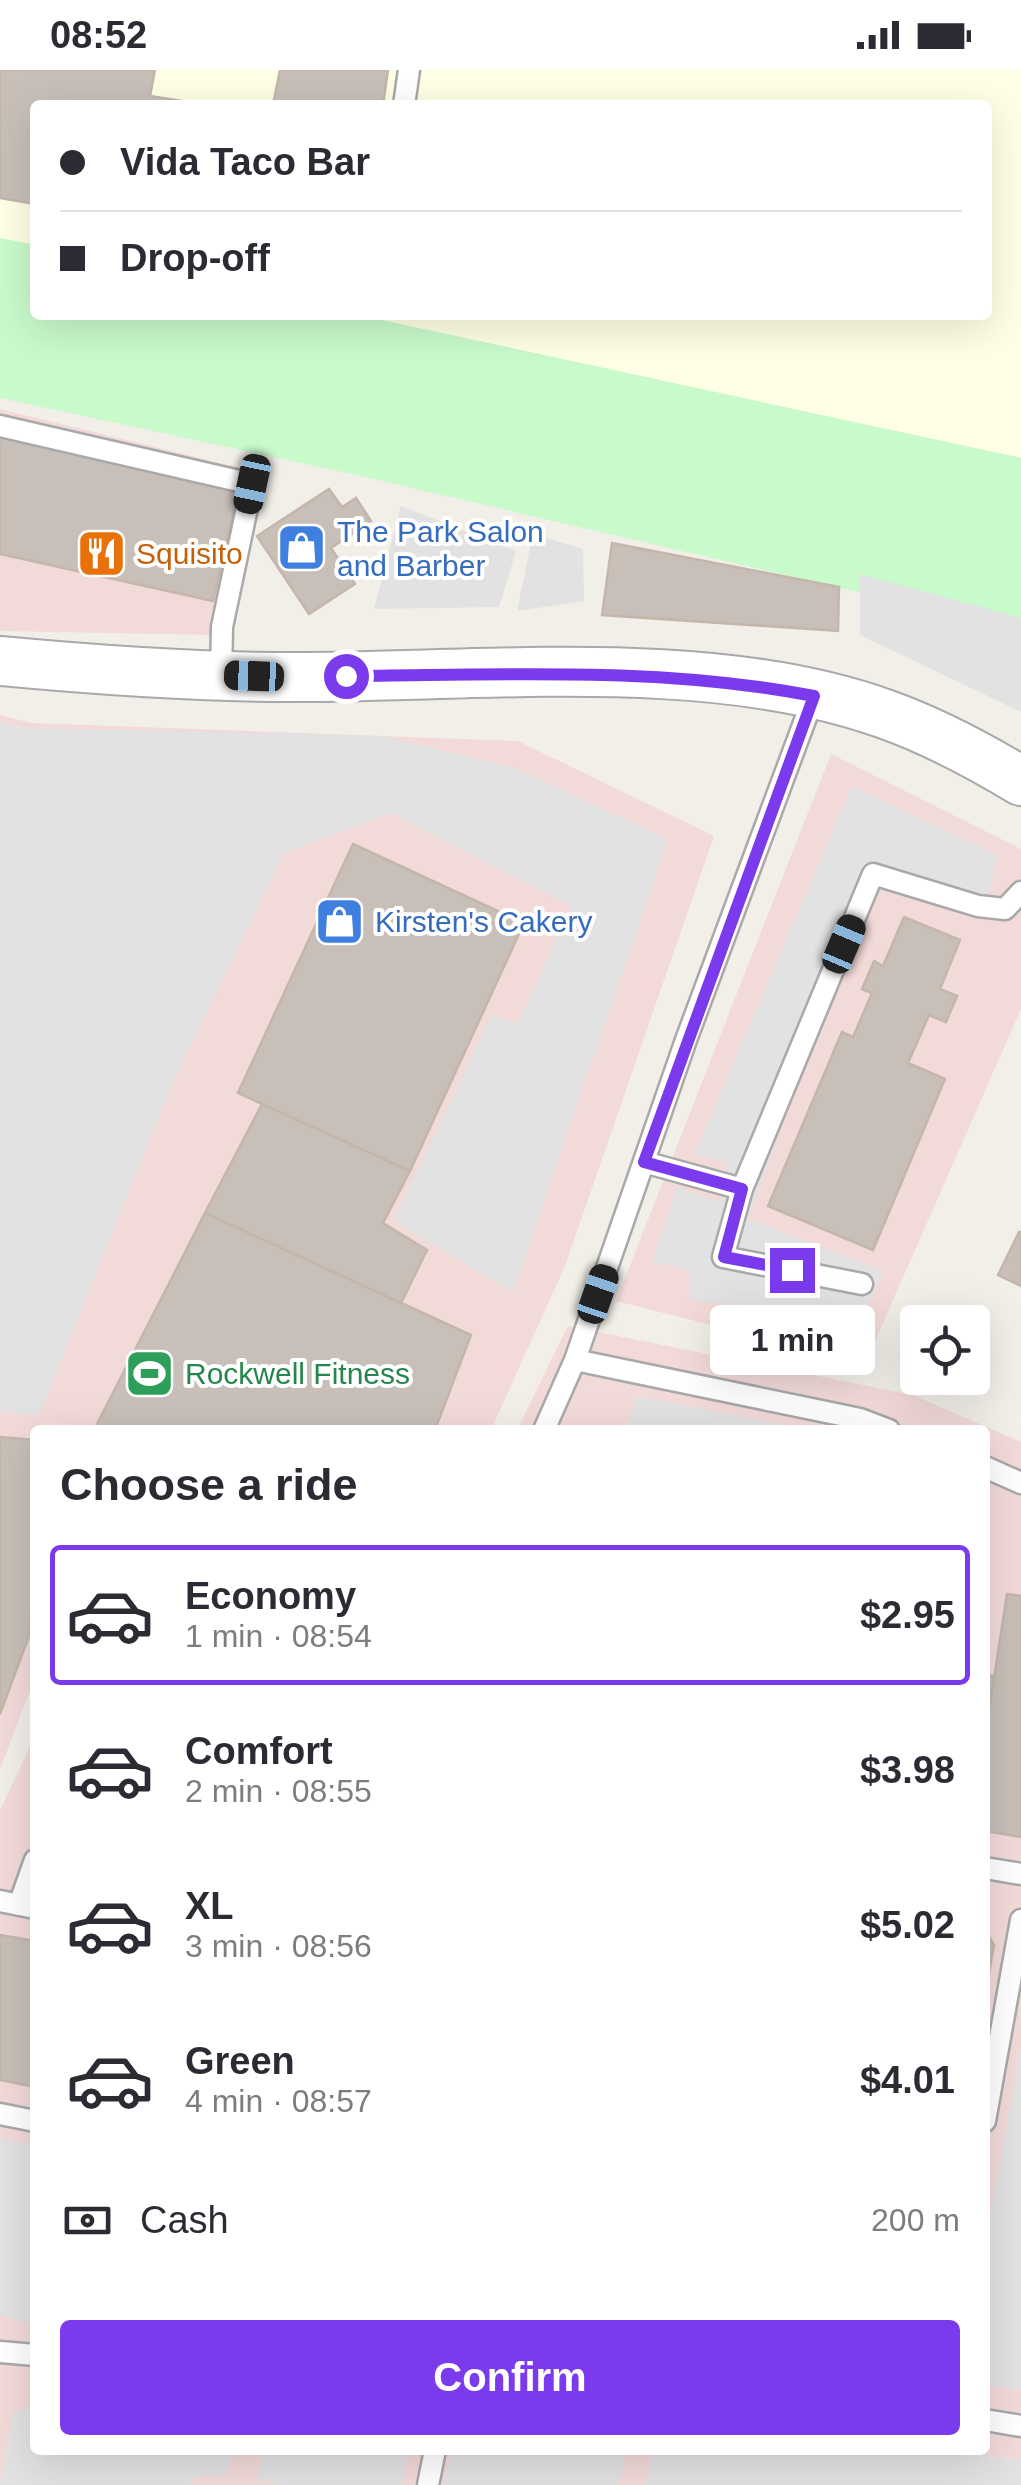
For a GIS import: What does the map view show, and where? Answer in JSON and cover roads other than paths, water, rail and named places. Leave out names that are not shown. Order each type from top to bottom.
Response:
[{"type":"street","points":[[0,662],[221,675],[605,674],[740,682],[884,713],[968,749],[1021,781]]},
{"type":"lane","points":[[405,100],[409,70]]},
{"type":"lane","points":[[0,426],[252,484],[222,627],[221,675]]},
{"type":"lane","points":[[546,1425],[574,1360],[814,696]]},
{"type":"lane","points":[[862,1284],[724,1257],[742,1189],[873,874],[978,906],[1005,909],[1021,892]]},
{"type":"lane","points":[[644,1162],[742,1189]]},
{"type":"lane","points":[[574,1360],[876,1425]]},
{"type":"lane","points":[[990,1469],[1021,1482]]},
{"type":"lane","points":[[990,1869],[1021,1874]]},
{"type":"lane","points":[[18,1905],[30,1873]]},
{"type":"lane","points":[[990,2092],[1021,1920]]},
{"type":"lane","points":[[0,2114],[30,2119]]},
{"type":"lane","points":[[0,2352],[30,2355]]},
{"type":"lane","points":[[990,2421],[1021,2426]]},
{"type":"lane","points":[[428,2485],[434,2455]]},
{"type":"place","name":"The Park Salon and Barber","points":[[302,548]]},
{"type":"place","name":"Squisito","points":[[101,553]]},
{"type":"place","name":"Kirsten's Cakery","points":[[340,921]]},
{"type":"place","name":"Rockwell Fitness","points":[[150,1373]]}]
